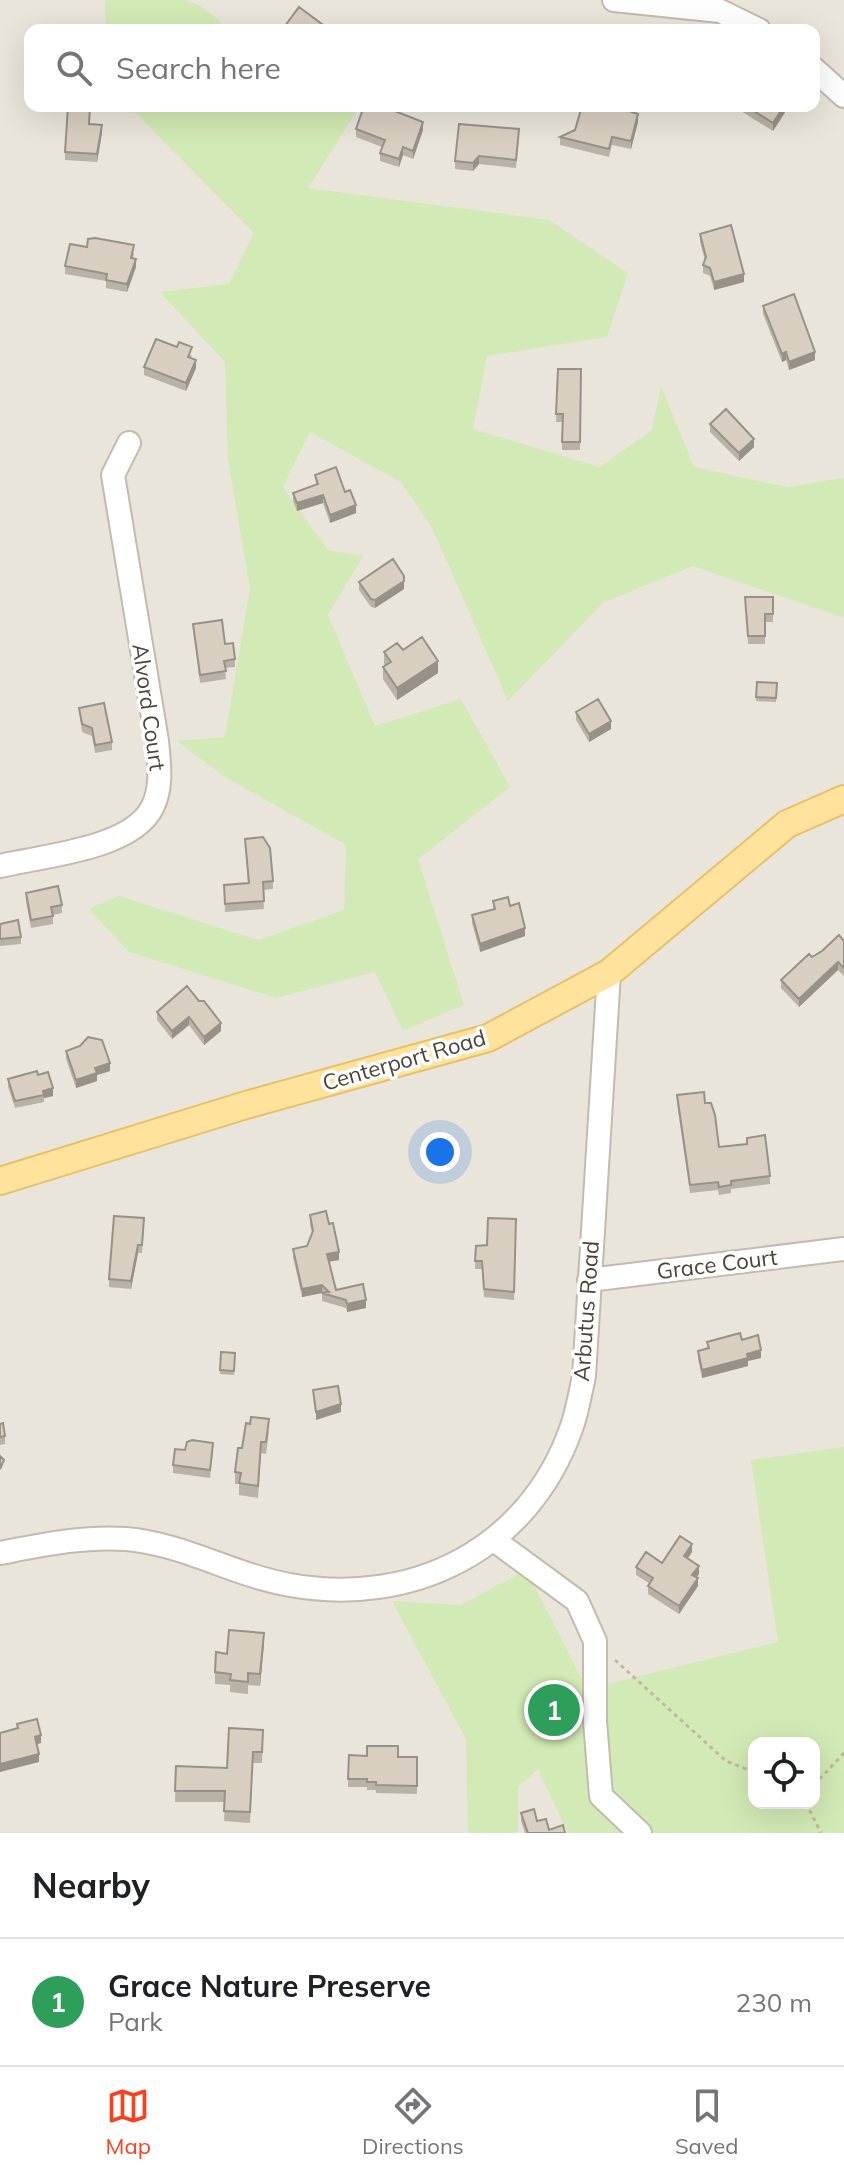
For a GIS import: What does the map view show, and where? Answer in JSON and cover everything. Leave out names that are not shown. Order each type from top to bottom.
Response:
[{"type":"main road","name":"Centerport Road","points":[[0,1181],[246,1105],[488,1038],[609,973],[787,824],[844,799]]},
{"type":"street","points":[[614,0],[720,11],[747,24]]},
{"type":"street","points":[[820,74],[844,96]]},
{"type":"street","name":"Alvord Court","points":[[0,866],[110,841],[137,827],[152,808],[160,782],[157,741],[113,475],[129,443]]},
{"type":"street","name":"Arbutus Road","points":[[0,1553],[78,1539],[126,1539],[175,1546],[234,1570],[288,1585],[353,1592],[414,1580],[475,1555],[512,1526],[542,1487],[571,1430],[584,1376],[609,973]]},
{"type":"street","name":"Grace Court","points":[[589,1280],[844,1249]]},
{"type":"street","points":[[494,1540],[577,1601],[595,1641],[595,1721],[601,1796],[640,1833]]},
{"type":"path","points":[[595,1641],[726,1761],[748,1770]]},
{"type":"path","points":[[820,1779],[844,1753]]},
{"type":"path","points":[[809,1809],[821,1833]]},
{"type":"shaded area","points":[[0,0],[844,0],[844,1773],[820,1749],[820,1737],[748,1737],[748,1809],[759,1809],[781,1833],[0,1833]]},
{"type":"green space","points":[[105,0],[186,0],[201,6],[223,24],[106,24]]},
{"type":"green space","points":[[135,112],[356,112],[308,188],[549,220],[628,273],[607,337],[487,356],[473,429],[600,467],[652,430],[661,386],[694,467],[787,487],[844,478],[844,618],[693,566],[603,603],[508,701],[432,528],[401,482],[310,432],[283,487],[328,550],[363,556],[328,615],[375,726],[461,699],[510,787],[418,859],[464,1005],[403,1031],[375,972],[276,998],[129,952],[89,909],[119,896],[258,940],[344,910],[346,845],[225,777],[177,741],[225,737],[250,588],[228,459],[225,362],[160,292],[229,284],[254,233]]},
{"type":"green space","points":[[844,1447],[844,1833],[568,1833],[538,1769],[518,1787],[518,1833],[468,1833],[466,1739],[392,1601],[461,1605],[526,1570],[587,1689],[778,1642],[751,1460]]},
{"type":"building","points":[[299,7],[322,24],[286,24]]},
{"type":"building","points":[[68,112],[90,112],[89,124],[102,125],[97,154],[65,152]]},
{"type":"building","points":[[362,112],[397,112],[423,122],[413,151],[403,147],[399,159],[380,153],[385,140],[356,129]]},
{"type":"building","points":[[580,112],[638,114],[631,141],[612,137],[609,149],[560,137],[575,130]]},
{"type":"building","points":[[756,112],[780,112],[773,123]]},
{"type":"building","points":[[459,124],[519,129],[516,160],[479,156],[473,163],[455,161]]},
{"type":"building","points":[[731,225],[744,274],[714,282],[710,268],[703,265],[706,257],[700,234]]},
{"type":"building","points":[[88,239],[134,245],[131,258],[136,259],[127,284],[106,280],[107,274],[65,266],[70,244],[87,247]]},
{"type":"building","points":[[794,294],[815,352],[789,362],[786,352],[782,354],[763,306]]},
{"type":"building","points":[[156,339],[177,347],[179,342],[192,347],[188,357],[196,360],[186,383],[144,367]]},
{"type":"building","points":[[558,369],[581,369],[580,442],[562,442],[563,414],[556,414]]},
{"type":"building","points":[[726,409],[754,439],[739,453],[710,424]]},
{"type":"building","points":[[336,467],[345,492],[350,490],[356,505],[330,515],[323,495],[297,503],[293,493],[318,484],[315,475]]},
{"type":"building","points":[[393,559],[404,581],[375,600],[371,599],[359,582]]},
{"type":"building","points":[[745,597],[773,597],[773,614],[765,614],[765,636],[748,636]]},
{"type":"building","points":[[222,620],[225,644],[233,643],[235,659],[224,661],[226,671],[200,675],[193,624]]},
{"type":"building","points":[[422,637],[438,661],[397,688],[383,667],[391,662],[384,652],[397,643],[403,650]]},
{"type":"building","points":[[757,682],[777,683],[776,698],[756,697]]},
{"type":"building","points":[[598,699],[611,721],[589,734],[576,712]]},
{"type":"building","points":[[104,703],[112,742],[95,745],[92,728],[82,724],[79,708]]},
{"type":"building","points":[[263,837],[270,848],[273,881],[263,882],[264,901],[225,904],[224,885],[249,883],[245,839]]},
{"type":"building","points":[[58,886],[62,905],[51,907],[53,916],[31,920],[26,893]]},
{"type":"building","points":[[508,897],[510,906],[519,903],[525,928],[480,944],[472,915],[495,909],[493,901]]},
{"type":"building","points":[[18,920],[21,937],[0,939],[0,924]]},
{"type":"building","points":[[839,935],[844,941],[844,968],[838,962],[799,999],[781,980],[809,954],[812,957],[822,951]]},
{"type":"building","points":[[187,986],[221,1023],[204,1037],[189,1017],[172,1031],[157,1012]]},
{"type":"building","points":[[88,1037],[102,1040],[110,1063],[95,1068],[97,1073],[76,1080],[66,1051],[80,1046]]},
{"type":"building","points":[[37,1071],[38,1075],[48,1072],[53,1088],[43,1091],[44,1095],[15,1101],[8,1079]]},
{"type":"building","points":[[704,1092],[705,1103],[711,1103],[715,1115],[719,1147],[747,1144],[747,1138],[765,1135],[770,1176],[731,1181],[731,1185],[719,1187],[718,1182],[690,1185],[677,1095]]},
{"type":"building","points":[[326,1211],[329,1224],[333,1223],[339,1252],[327,1254],[336,1290],[363,1284],[366,1300],[347,1304],[346,1300],[322,1293],[329,1292],[322,1285],[302,1289],[293,1249],[307,1246],[313,1231],[310,1215]]},
{"type":"building","points":[[114,1216],[144,1218],[142,1245],[138,1245],[131,1281],[109,1279]]},
{"type":"building","points":[[488,1218],[516,1219],[514,1292],[484,1289],[482,1261],[475,1261],[476,1246],[487,1245]]},
{"type":"building","points":[[740,1333],[742,1340],[758,1335],[761,1350],[747,1354],[748,1358],[702,1370],[698,1351],[709,1348],[707,1342]]},
{"type":"building","points":[[221,1352],[235,1353],[234,1371],[220,1370]]},
{"type":"building","points":[[338,1386],[341,1404],[316,1412],[313,1390]]},
{"type":"building","points":[[251,1417],[269,1419],[266,1442],[261,1442],[258,1486],[239,1483],[241,1473],[235,1472],[238,1448],[242,1448],[246,1423],[250,1424]]},
{"type":"building","points":[[3,1423],[5,1436],[0,1437],[0,1424]]},
{"type":"building","points":[[187,1442],[213,1443],[210,1470],[173,1465],[175,1449],[185,1450]]},
{"type":"building","points":[[680,1536],[692,1544],[684,1556],[699,1566],[692,1575],[698,1578],[679,1606],[648,1586],[653,1578],[636,1567],[646,1552],[662,1563]]},
{"type":"building","points":[[229,1630],[264,1633],[260,1674],[248,1673],[248,1682],[230,1680],[231,1674],[215,1672],[216,1652],[227,1654]]},
{"type":"building","points":[[37,1719],[41,1735],[35,1737],[39,1754],[0,1764],[0,1733],[18,1728],[17,1724]]},
{"type":"building","points":[[229,1728],[263,1730],[262,1752],[253,1752],[250,1812],[224,1811],[225,1791],[175,1791],[176,1766],[227,1768]]},
{"type":"building","points":[[367,1746],[398,1746],[398,1757],[417,1757],[417,1786],[376,1785],[376,1782],[367,1782],[367,1779],[348,1779],[349,1755],[367,1756]]},
{"type":"building","points":[[534,1809],[537,1821],[546,1819],[549,1830],[563,1825],[565,1833],[528,1833],[521,1813]]},
{"type":"place","name":"Grace Nature Preserve","points":[[554,1710]]}]
